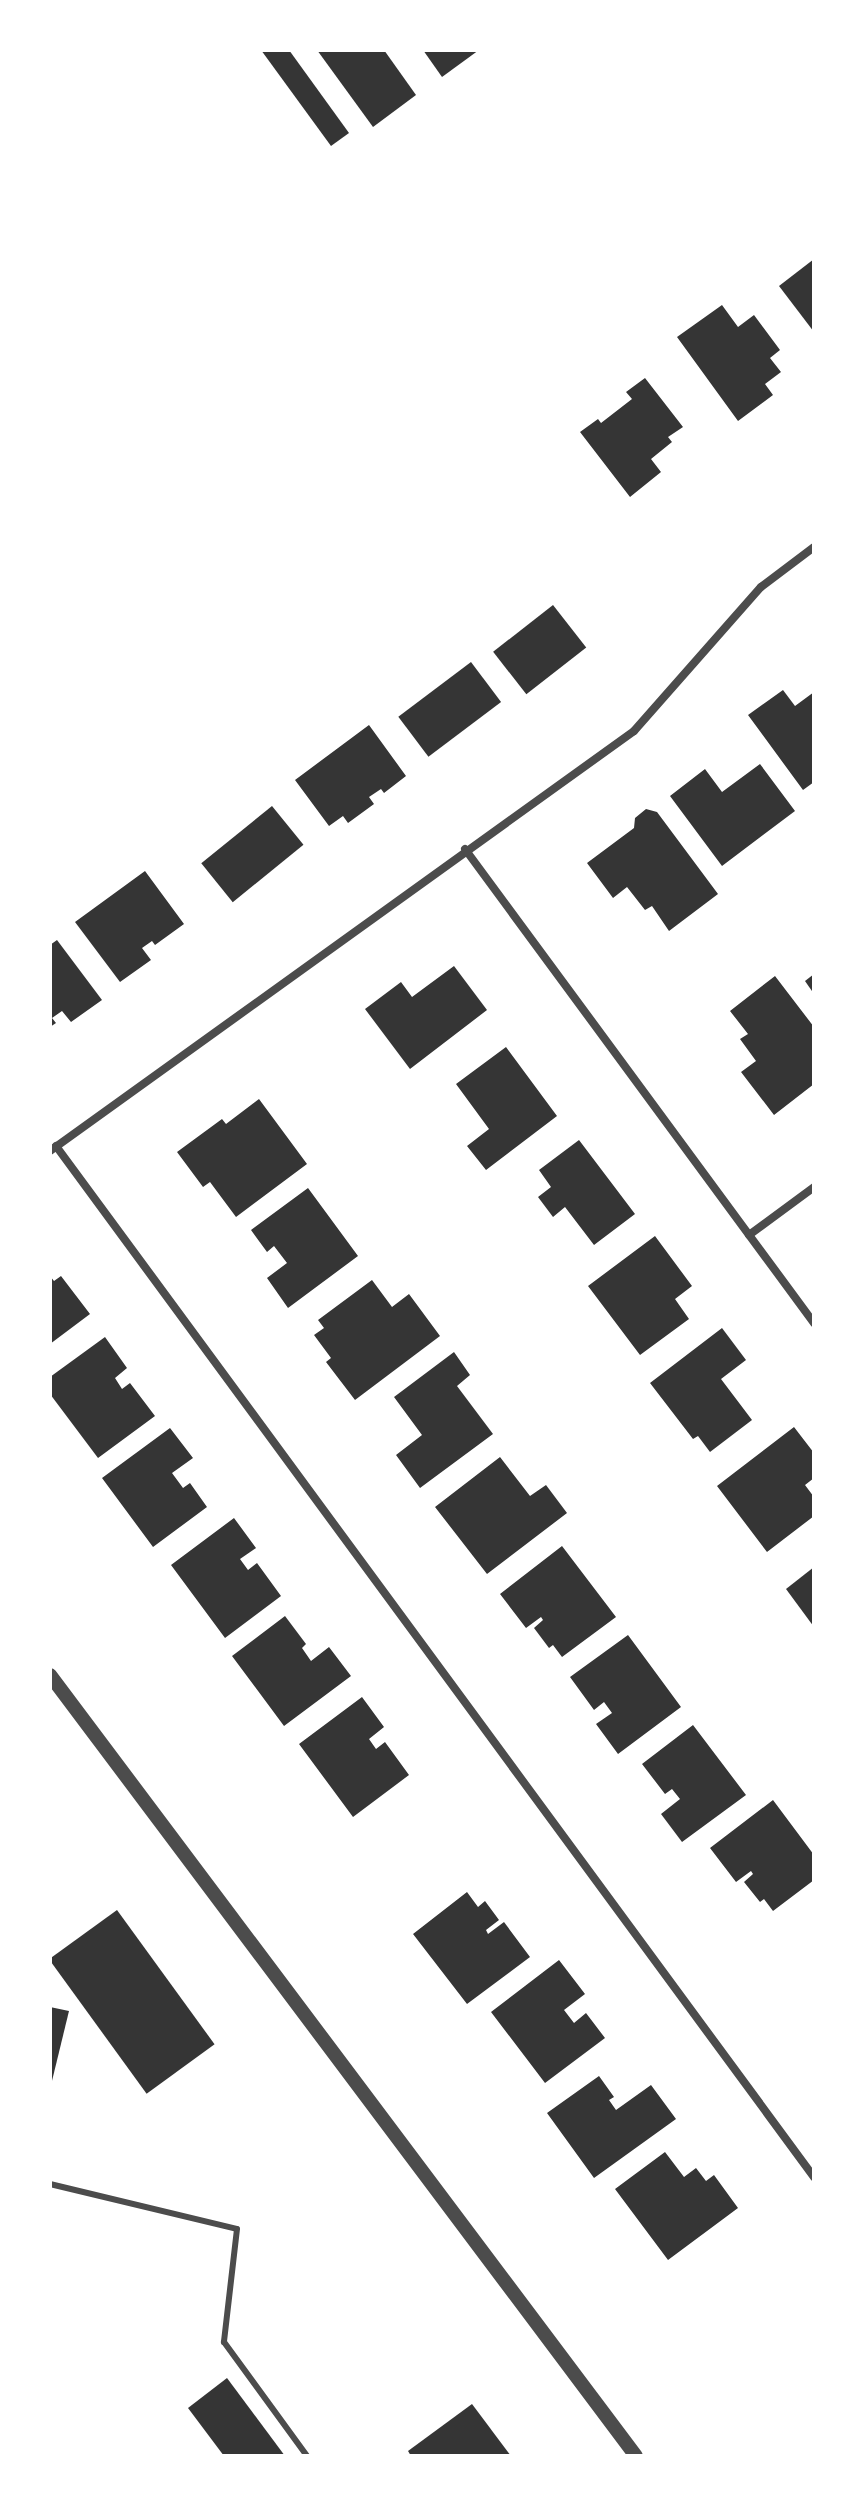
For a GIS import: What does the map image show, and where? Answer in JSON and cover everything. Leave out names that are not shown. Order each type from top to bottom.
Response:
[{"type":"street","points":[[814,547],[761,587],[634,731],[465,849],[53,1148],[814,2177]]},
{"type":"street","points":[[465,849],[814,1323]]},
{"type":"street","points":[[749,1235],[814,1187]]},
{"type":"street","points":[[50,1675],[636,2456]]},
{"type":"lane","points":[[50,2184],[237,2229],[224,2342],[307,2456]]},
{"type":"building","points":[[261,50],[289,50],[349,133],[331,146]]},
{"type":"building","points":[[317,50],[384,50],[416,95],[373,127]]},
{"type":"building","points":[[423,50],[479,50],[442,77]]},
{"type":"building","points":[[814,259],[814,332],[779,286]]},
{"type":"building","points":[[722,305],[738,327],[754,315],[780,350],[770,358],[781,372],[765,384],[773,395],[738,421],[677,337]]},
{"type":"building","points":[[645,378],[683,427],[668,437],[672,442],[651,459],[661,472],[630,497],[580,432],[598,419],[601,423],[632,399],[626,392]]},
{"type":"building","points":[[553,605],[586,648],[526,694],[493,652]]},
{"type":"building","points":[[471,662],[501,702],[428,757],[398,717]]},
{"type":"building","points":[[783,690],[795,706],[814,692],[814,782],[803,790],[748,715]]},
{"type":"building","points":[[369,725],[406,776],[384,793],[381,789],[369,797],[374,804],[348,823],[343,816],[329,826],[295,780]]},
{"type":"building","points":[[760,764],[795,811],[722,866],[670,796],[705,769],[722,792]]},
{"type":"building","points":[[272,806],[303,845],[233,902],[201,863]]},
{"type":"building","points":[[646,809],[657,812],[718,894],[669,931],[652,906],[645,910],[627,887],[613,898],[587,863],[634,828],[635,818]]},
{"type":"building","points":[[145,871],[184,924],[155,945],[152,941],[142,948],[151,960],[120,982],[75,922]]},
{"type":"building","points":[[57,940],[102,1000],[71,1022],[62,1011],[52,1018],[56,1023],[50,1027],[50,945]]},
{"type":"building","points":[[454,966],[487,1010],[410,1069],[365,1009],[401,982],[412,997]]},
{"type":"building","points":[[814,974],[814,994],[805,981]]},
{"type":"building","points":[[775,976],[814,1027],[814,1084],[774,1115],[741,1072],[756,1061],[740,1039],[748,1034],[730,1011]]},
{"type":"building","points":[[506,1047],[557,1116],[486,1170],[467,1146],[489,1129],[456,1084]]},
{"type":"building","points":[[259,1099],[307,1164],[236,1217],[210,1182],[203,1187],[177,1152],[222,1119],[226,1124]]},
{"type":"building","points":[[579,1140],[635,1214],[594,1245],[565,1207],[553,1217],[538,1197],[551,1187],[539,1170]]},
{"type":"building","points":[[308,1188],[358,1256],[288,1308],[267,1278],[287,1263],[274,1246],[267,1252],[251,1230]]},
{"type":"building","points":[[655,1236],[692,1286],[675,1299],[689,1319],[640,1355],[588,1286]]},
{"type":"building","points":[[50,1276],[54,1281],[61,1276],[90,1314],[50,1344]]},
{"type":"building","points":[[372,1280],[392,1307],[409,1294],[440,1336],[355,1400],[326,1362],[331,1358],[314,1335],[324,1328],[318,1320]]},
{"type":"building","points":[[722,1328],[746,1360],[721,1379],[752,1420],[710,1452],[698,1436],[693,1439],[650,1383]]},
{"type":"building","points":[[105,1337],[127,1368],[115,1378],[122,1389],[130,1383],[155,1416],[98,1458],[50,1394],[50,1377]]},
{"type":"building","points":[[454,1352],[470,1375],[457,1386],[493,1434],[420,1488],[396,1455],[422,1435],[394,1397]]},
{"type":"building","points":[[794,1427],[814,1453],[814,1478],[805,1485],[814,1497],[814,1516],[767,1552],[717,1486]]},
{"type":"building","points":[[170,1428],[193,1458],[172,1473],[183,1488],[190,1483],[207,1507],[153,1547],[102,1478]]},
{"type":"building","points":[[500,1457],[530,1496],[546,1485],[567,1513],[487,1574],[435,1507]]},
{"type":"building","points":[[234,1518],[256,1548],[240,1559],[248,1570],[257,1563],[281,1596],[225,1638],[171,1565]]},
{"type":"building","points":[[562,1546],[616,1617],[562,1657],[553,1645],[549,1648],[534,1628],[543,1620],[541,1617],[526,1628],[500,1594]]},
{"type":"building","points":[[814,1567],[814,1627],[786,1589]]},
{"type":"building","points":[[285,1616],[306,1644],[302,1648],[311,1661],[329,1647],[351,1676],[284,1726],[232,1656]]},
{"type":"building","points":[[628,1635],[681,1707],[618,1754],[596,1724],[612,1713],[604,1702],[594,1710],[570,1677]]},
{"type":"building","points":[[362,1697],[384,1727],[369,1739],[376,1749],[385,1742],[409,1775],[353,1817],[299,1744]]},
{"type":"building","points":[[693,1725],[746,1795],[682,1842],[661,1814],[680,1799],[672,1789],[665,1794],[642,1764]]},
{"type":"building","points":[[773,1800],[814,1855],[814,1880],[773,1911],[764,1899],[760,1902],[744,1882],[753,1874],[751,1871],[736,1882],[710,1848]]},
{"type":"building","points":[[467,1892],[478,1907],[485,1901],[499,1920],[486,1930],[488,1934],[504,1922],[530,1957],[467,2004],[413,1934]]},
{"type":"building","points":[[117,1910],[215,2044],[147,2094],[50,1961]]},
{"type":"building","points":[[559,1960],[585,1994],[564,2010],[574,2023],[586,2013],[605,2038],[545,2083],[491,2012]]},
{"type":"building","points":[[50,2007],[69,2011],[51,2085],[50,2085]]},
{"type":"building","points":[[599,2076],[614,2097],[609,2100],[616,2110],[651,2085],[676,2119],[594,2178],[547,2113]]},
{"type":"building","points":[[665,2152],[684,2177],[696,2168],[706,2181],[714,2175],[738,2208],[668,2260],[615,2189]]},
{"type":"building","points":[[227,2378],[285,2456],[224,2456],[188,2408]]},
{"type":"building","points":[[472,2404],[511,2456],[411,2456],[408,2451]]}]
